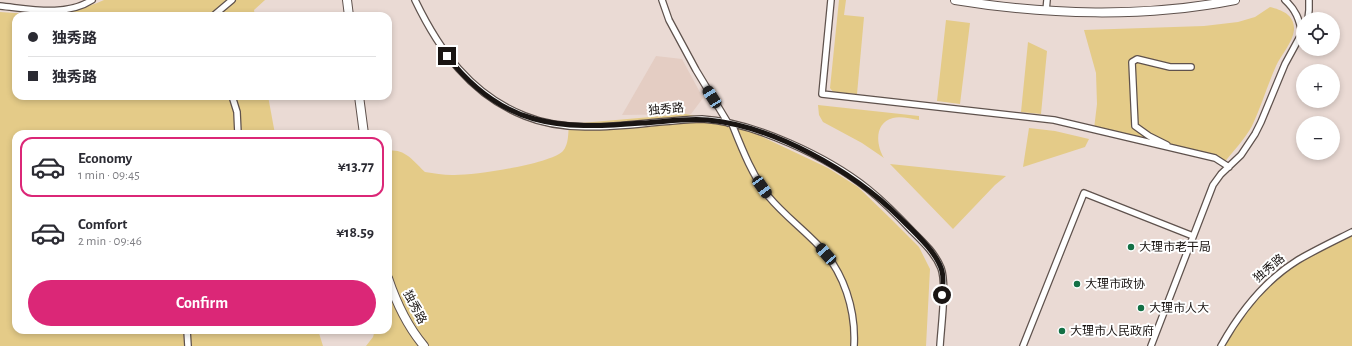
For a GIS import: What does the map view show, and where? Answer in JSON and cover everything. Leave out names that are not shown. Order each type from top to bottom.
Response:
[{"type":"main road","points":[[347,0],[348,12]]},
{"type":"main road","points":[[955,0],[1046,11],[1106,12],[1156,10],[1235,0]]},
{"type":"main road","points":[[360,100],[363,130]]},
{"type":"main road","name":"独秀路","points":[[392,287],[403,313],[417,338],[424,346]]},
{"type":"street","points":[[0,6],[46,11],[65,10],[84,6],[92,0]]},
{"type":"street","points":[[218,12],[232,0]]},
{"type":"street","name":"独秀路","points":[[415,0],[437,42],[460,72],[489,97],[506,108],[525,117],[549,123],[572,126],[613,126],[692,119],[730,123],[762,133],[783,142],[853,178],[878,198],[924,244],[938,262],[942,275],[940,346]]},
{"type":"street","points":[[662,0],[669,20],[696,70],[730,123],[750,167],[768,195],[790,220],[819,246],[836,268],[843,282],[850,305],[854,326],[854,346]]},
{"type":"street","points":[[831,0],[822,94],[1054,120],[1215,158],[1229,167]]},
{"type":"street","points":[[1046,11],[1047,0]]},
{"type":"street","points":[[1285,0],[1291,5],[1296,13]]},
{"type":"street","points":[[1309,0],[1309,12]]},
{"type":"street","points":[[1151,346],[1212,186],[1216,179],[1240,155],[1255,134],[1262,122],[1285,64],[1296,43]]},
{"type":"street","points":[[1176,149],[1149,136],[1135,126],[1131,64],[1137,59],[1170,67],[1191,67]]},
{"type":"street","points":[[233,100],[237,112],[238,130]]},
{"type":"street","points":[[1023,346],[1084,193],[1193,236]]},
{"type":"street","name":"独秀路","points":[[1221,346],[1244,309],[1276,276],[1305,256],[1352,232]]},
{"type":"street","points":[[187,334],[188,346]]},
{"type":"shaded area","points":[[104,0],[265,0],[254,10],[254,12],[53,12],[67,11],[93,5]]},
{"type":"shaded area","points":[[839,0],[846,0],[844,15],[864,17],[857,94],[833,92],[830,88]]},
{"type":"shaded area","points":[[1270,7],[1287,14],[1290,17],[1294,25],[1293,35],[1276,66],[1252,126],[1224,163],[1094,129],[1097,104],[1096,73],[1084,30],[1204,26],[1238,22],[1255,17]]},
{"type":"shaded area","points":[[0,12],[12,12],[12,100],[269,100],[274,130],[12,130],[12,334],[319,334],[323,346],[0,346]]},
{"type":"shaded area","points":[[946,20],[970,23],[960,104],[937,101]]},
{"type":"shaded area","points":[[1028,42],[1047,51],[1041,114],[1021,112]]},
{"type":"shaded area","points":[[656,56],[682,59],[703,98],[691,114],[622,115]]},
{"type":"shaded area","points":[[818,105],[919,116],[919,120],[896,117],[882,125],[878,135],[878,141],[884,158],[862,143],[823,122],[819,115]]},
{"type":"shaded area","points":[[686,114],[735,124],[828,168],[858,187],[919,247],[930,269],[926,346],[366,346],[374,334],[392,334],[392,151],[399,152],[409,157],[425,172],[449,175],[476,174],[528,165],[556,156],[565,148],[568,138],[569,124]]},
{"type":"shaded area","points":[[1029,128],[1055,131],[1089,139],[1085,147],[1023,167]]},
{"type":"shaded area","points":[[890,164],[1006,176],[995,185],[953,229]]},
{"type":"shaded area","points":[[1352,228],[1352,346],[1225,346],[1249,305],[1276,274],[1290,261],[1302,253],[1330,242]]},
{"type":"place","name":"大理市老干局","points":[[1131,247]]},
{"type":"place","name":"大理市政协","points":[[1077,284]]},
{"type":"place","name":"大理市人大","points":[[1141,308]]},
{"type":"place","name":"大理市人民政府","points":[[1062,331]]},
{"type":"route","points":[[447,56],[460,72],[489,97],[506,108],[525,117],[542,122],[572,126],[613,126],[692,119],[719,121],[762,133],[819,158],[867,188],[890,208],[930,250],[941,267],[943,284],[942,295]]}]
